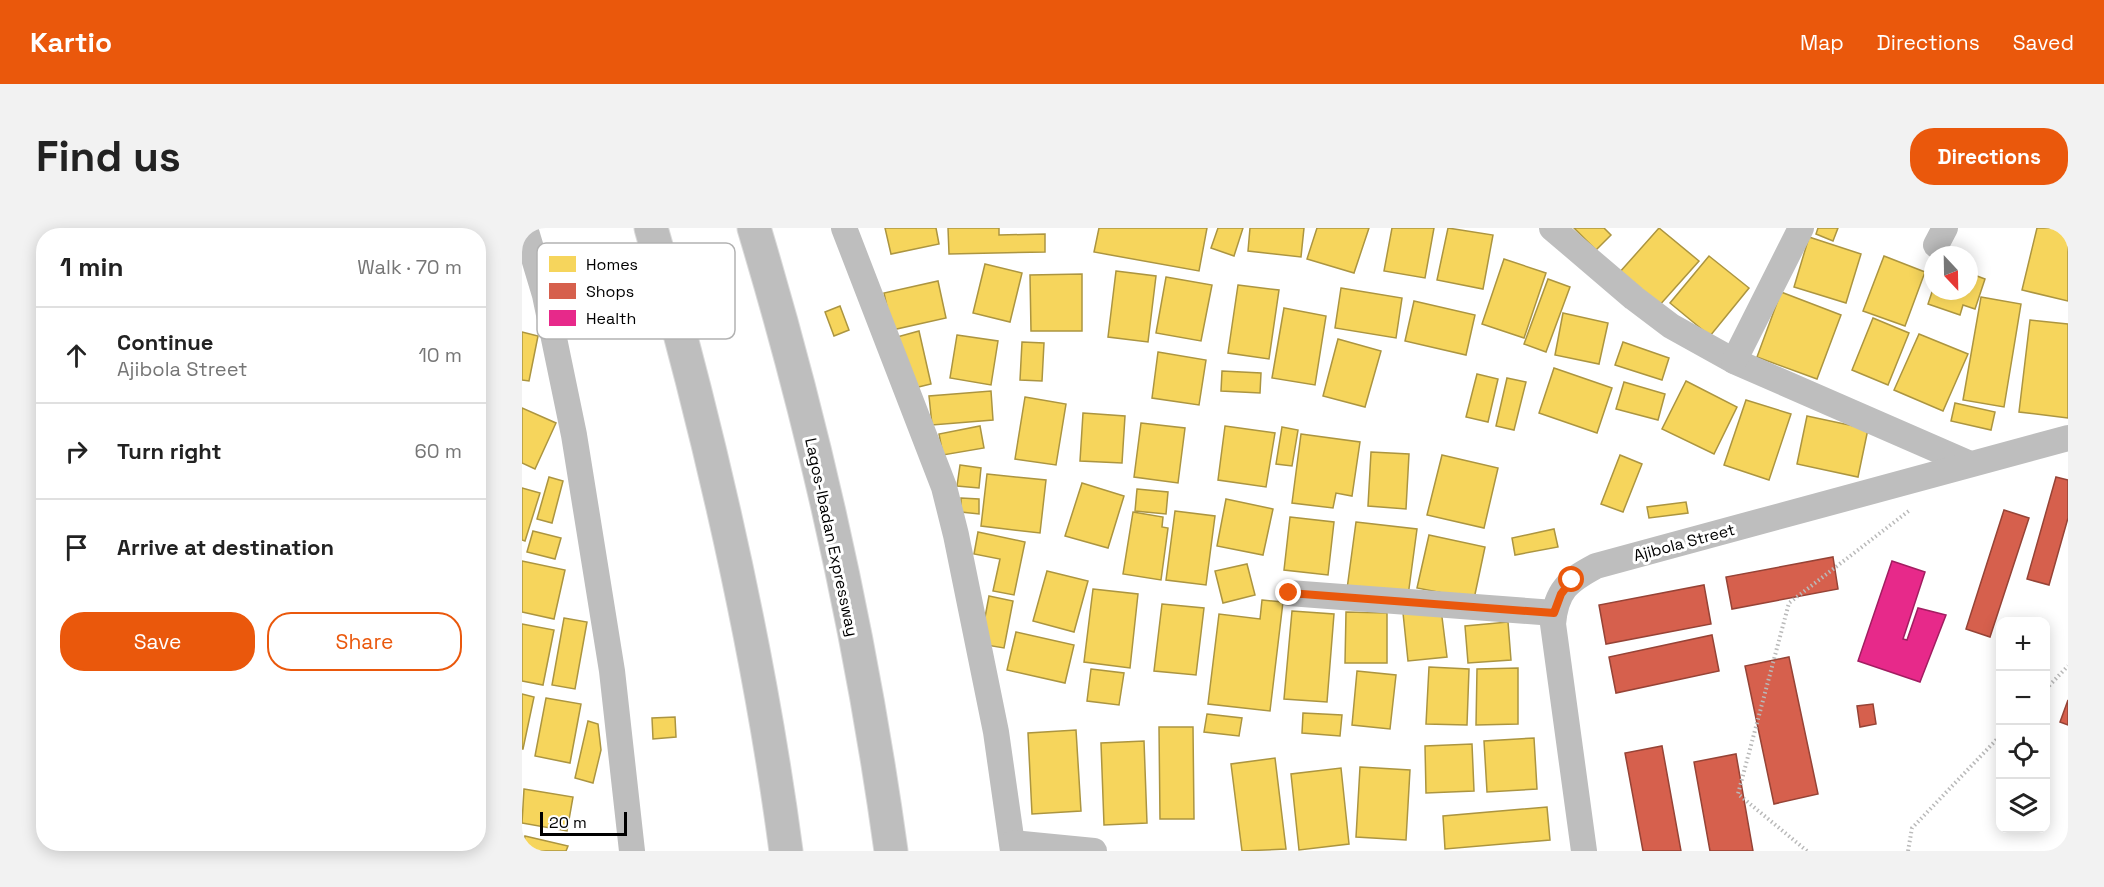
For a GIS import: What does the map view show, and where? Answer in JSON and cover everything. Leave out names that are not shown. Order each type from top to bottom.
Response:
[{"type":"highway","points":[[651,228],[655,243]]},
{"type":"highway","name":"Lagos-Ibadan Expressway","points":[[754,228],[771,283],[828,507],[876,746],[891,851]]},
{"type":"highway","points":[[681,339],[741,581],[775,767],[786,851]]},
{"type":"street","points":[[525,228],[534,294]]},
{"type":"street","points":[[844,228],[944,487],[956,535],[993,720],[1013,847],[1094,851]]},
{"type":"street","points":[[1552,228],[1634,298],[1671,326],[1734,361],[1970,464]]},
{"type":"street","points":[[1734,361],[1801,228]]},
{"type":"street","points":[[547,339],[574,435],[612,671],[632,851]]},
{"type":"street","name":"Ajibola Street","points":[[1584,851],[1553,624],[1554,613],[1561,594],[1572,580],[1596,566],[2068,438]]},
{"type":"street","points":[[1289,593],[1554,613]]},
{"type":"path","points":[[1807,851],[1738,794],[1789,603],[1912,508]]},
{"type":"path","points":[[2050,685],[2068,666]]},
{"type":"path","points":[[1908,851],[1912,828],[1996,741]]},
{"type":"building: Homes","points":[[885,228],[936,228],[939,244],[891,254]]},
{"type":"building: Homes","points":[[948,228],[999,228],[999,235],[1045,234],[1045,252],[949,254]]},
{"type":"building: Homes","points":[[1099,228],[1207,228],[1199,271],[1094,252]]},
{"type":"building: Homes","points":[[1218,228],[1243,228],[1234,256],[1211,248]]},
{"type":"building: Homes","points":[[1250,228],[1304,228],[1301,257],[1248,251]]},
{"type":"building: Homes","points":[[1317,228],[1369,228],[1354,273],[1307,259]]},
{"type":"building: Homes","points":[[1392,228],[1434,228],[1425,278],[1384,271]]},
{"type":"building: Homes","points":[[1448,228],[1493,235],[1483,289],[1437,280]]},
{"type":"building: Homes","points":[[1574,228],[1604,228],[1611,235],[1596,250]]},
{"type":"building: Homes","points":[[1659,228],[1699,261],[1658,307],[1619,273]]},
{"type":"building: Homes","points":[[1818,228],[1838,228],[1833,241],[1816,234]]},
{"type":"building: Homes","points":[[2037,228],[2068,228],[2068,301],[2022,290]]},
{"type":"building: Homes","points":[[1809,237],[1861,254],[1846,303],[1794,287]]},
{"type":"building: Homes","points":[[1709,256],[1749,288],[1710,336],[1670,303]]},
{"type":"building: Homes","points":[[1884,256],[1924,272],[1905,326],[1863,311]]},
{"type":"building: Homes","points":[[1504,259],[1546,273],[1524,338],[1482,324]]},
{"type":"building: Homes","points":[[985,264],[1022,273],[1010,322],[973,313]]},
{"type":"building: Homes","points":[[1116,271],[1156,276],[1148,342],[1108,337]]},
{"type":"building: Homes","points":[[1082,274],[1082,331],[1031,331],[1030,275]]},
{"type":"building: Homes","points":[[1978,276],[1985,279],[1978,300]]},
{"type":"building: Homes","points":[[1166,277],[1212,285],[1201,341],[1156,333]]},
{"type":"building: Homes","points":[[1548,279],[1570,287],[1546,352],[1524,344]]},
{"type":"building: Homes","points":[[938,281],[946,318],[892,330],[884,293]]},
{"type":"building: Homes","points":[[1238,285],[1279,290],[1269,359],[1228,353]]},
{"type":"building: Homes","points":[[1341,288],[1402,298],[1396,338],[1335,328]]},
{"type":"building: Homes","points":[[1781,292],[1841,315],[1817,379],[1757,357]]},
{"type":"building: Homes","points":[[1981,297],[2021,304],[2004,407],[1963,400]]},
{"type":"building: Homes","points":[[1929,300],[1978,300],[1975,309],[1963,305],[1960,315],[1928,304]]},
{"type":"building: Homes","points":[[1414,301],[1475,315],[1466,355],[1405,341]]},
{"type":"building: Homes","points":[[840,306],[849,330],[834,336],[825,312]]},
{"type":"building: Homes","points":[[1284,308],[1326,316],[1315,385],[1272,378]]},
{"type":"building: Homes","points":[[1563,313],[1608,323],[1599,364],[1555,355]]},
{"type":"building: Homes","points":[[1873,318],[1909,333],[1888,385],[1852,370]]},
{"type":"building: Homes","points":[[2030,320],[2068,324],[2068,418],[2019,412]]},
{"type":"building: Homes","points":[[919,331],[931,384],[910,389],[897,337]]},
{"type":"building: Homes","points":[[522,332],[537,336],[537,339],[529,381],[522,380]]},
{"type":"building: Homes","points":[[1919,334],[1968,354],[1943,411],[1894,390]]},
{"type":"building: Homes","points":[[957,335],[998,341],[991,385],[950,378]]},
{"type":"building: Homes","points":[[1338,339],[1381,351],[1365,407],[1323,396]]},
{"type":"building: Homes","points":[[1022,342],[1044,343],[1042,381],[1020,380]]},
{"type":"building: Homes","points":[[1623,342],[1669,358],[1662,380],[1615,365]]},
{"type":"building: Homes","points":[[1158,352],[1206,360],[1199,405],[1152,398]]},
{"type":"building: Homes","points":[[1554,368],[1612,388],[1597,433],[1539,413]]},
{"type":"building: Homes","points":[[1222,371],[1261,373],[1260,393],[1221,391]]},
{"type":"building: Homes","points":[[1477,374],[1498,379],[1488,422],[1466,417]]},
{"type":"building: Homes","points":[[1507,378],[1526,382],[1514,430],[1496,426]]},
{"type":"building: Homes","points":[[1686,381],[1737,407],[1714,454],[1662,429]]},
{"type":"building: Homes","points":[[1624,382],[1665,394],[1658,420],[1616,409]]},
{"type":"building: Homes","points":[[991,391],[993,420],[932,425],[929,396]]},
{"type":"building: Homes","points":[[1025,397],[1066,404],[1056,465],[1015,459]]},
{"type":"building: Homes","points":[[1746,400],[1791,414],[1769,480],[1724,465]]},
{"type":"building: Homes","points":[[1955,403],[1995,412],[1991,430],[1951,421]]},
{"type":"building: Homes","points":[[522,408],[556,423],[535,469],[522,463]]},
{"type":"building: Homes","points":[[1083,413],[1125,416],[1122,463],[1080,461]]},
{"type":"building: Homes","points":[[1807,416],[1868,429],[1858,477],[1797,464]]},
{"type":"building: Homes","points":[[1141,423],[1185,428],[1178,483],[1134,477]]},
{"type":"building: Homes","points":[[980,426],[984,448],[943,455],[939,434]]},
{"type":"building: Homes","points":[[1225,426],[1275,433],[1266,487],[1218,480]]},
{"type":"building: Homes","points":[[1282,427],[1298,430],[1292,466],[1276,464]]},
{"type":"building: Homes","points":[[1301,434],[1360,442],[1352,496],[1336,493],[1333,508],[1292,503]]},
{"type":"building: Homes","points":[[1371,452],[1409,454],[1406,509],[1368,506]]},
{"type":"building: Homes","points":[[1442,455],[1498,468],[1484,528],[1427,515]]},
{"type":"building: Homes","points":[[1620,455],[1642,464],[1623,512],[1601,504]]},
{"type":"building: Homes","points":[[960,465],[981,468],[979,488],[957,486]]},
{"type":"building: Homes","points":[[987,474],[1046,480],[1040,533],[981,526]]},
{"type":"building: Homes","points":[[549,477],[563,481],[552,523],[537,519]]},
{"type":"building: Homes","points":[[1082,483],[1124,496],[1108,548],[1065,536]]},
{"type":"building: Homes","points":[[522,488],[540,493],[525,541],[522,540]]},
{"type":"building: Homes","points":[[1137,489],[1168,492],[1166,514],[1135,511]]},
{"type":"building: Homes","points":[[961,498],[979,499],[979,514],[961,512]]},
{"type":"building: Homes","points":[[1226,499],[1273,509],[1263,555],[1217,546]]},
{"type":"building: Homes","points":[[1686,502],[1688,513],[1649,518],[1647,507]]},
{"type":"building: Homes","points":[[1175,511],[1215,516],[1206,585],[1166,580]]},
{"type":"building: Homes","points":[[1133,512],[1163,517],[1162,527],[1168,528],[1161,580],[1123,574]]},
{"type":"building: Homes","points":[[1290,517],[1334,522],[1328,575],[1284,570]]},
{"type":"building: Homes","points":[[1356,522],[1417,529],[1408,596],[1347,589]]},
{"type":"building: Homes","points":[[1554,529],[1558,547],[1515,555],[1512,538]]},
{"type":"building: Homes","points":[[533,531],[561,538],[555,559],[527,552]]},
{"type":"building: Homes","points":[[978,532],[1025,542],[1014,595],[993,591],[1000,559],[974,554]]},
{"type":"building: Homes","points":[[1429,535],[1485,547],[1474,599],[1417,588]]},
{"type":"building: Homes","points":[[522,561],[565,570],[554,619],[522,612]]},
{"type":"building: Homes","points":[[1247,564],[1255,595],[1223,603],[1215,571]]},
{"type":"building: Homes","points":[[1047,571],[1088,581],[1074,632],[1033,621]]},
{"type":"building: Homes","points":[[1093,589],[1138,594],[1130,668],[1084,662]]},
{"type":"building: Homes","points":[[989,596],[1013,601],[1004,648],[980,644]]},
{"type":"building: Homes","points":[[1262,600],[1283,602],[1270,711],[1208,704],[1219,614],[1260,619]]},
{"type":"building: Homes","points":[[1162,604],[1204,608],[1196,675],[1154,671]]},
{"type":"building: Homes","points":[[1441,609],[1447,657],[1408,661],[1403,613]]},
{"type":"building: Homes","points":[[1292,611],[1334,614],[1327,702],[1284,699]]},
{"type":"building: Homes","points":[[1346,612],[1387,613],[1387,663],[1345,663]]},
{"type":"building: Homes","points":[[564,618],[587,622],[575,689],[552,685]]},
{"type":"building: Homes","points":[[1508,622],[1511,660],[1468,663],[1465,626]]},
{"type":"building: Homes","points":[[522,624],[554,630],[543,685],[522,681]]},
{"type":"building: Homes","points":[[1016,632],[1074,645],[1065,683],[1007,670]]},
{"type":"building: Homes","points":[[1429,667],[1469,669],[1467,725],[1426,724]]},
{"type":"building: Homes","points":[[1518,668],[1518,724],[1476,725],[1477,669]]},
{"type":"building: Homes","points":[[1091,669],[1124,673],[1119,705],[1087,701]]},
{"type":"building: Homes","points":[[1357,671],[1396,675],[1390,729],[1352,725]]},
{"type":"building: Homes","points":[[522,694],[534,697],[523,749],[522,749]]},
{"type":"building: Homes","points":[[546,698],[581,704],[570,763],[535,756]]},
{"type":"building: Homes","points":[[1303,713],[1342,715],[1340,736],[1302,733]]},
{"type":"building: Homes","points":[[1207,714],[1242,718],[1239,736],[1204,732]]},
{"type":"building: Homes","points":[[675,717],[676,737],[653,739],[652,718]]},
{"type":"building: Homes","points":[[588,721],[598,724],[601,750],[593,783],[575,778]]},
{"type":"building: Homes","points":[[1159,727],[1193,727],[1194,819],[1160,819]]},
{"type":"building: Homes","points":[[1076,730],[1081,811],[1032,814],[1028,733]]},
{"type":"building: Homes","points":[[1534,738],[1537,789],[1487,792],[1484,741]]},
{"type":"building: Homes","points":[[1144,741],[1147,823],[1104,825],[1101,743]]},
{"type":"building: Homes","points":[[1472,744],[1474,791],[1426,793],[1425,746]]},
{"type":"building: Homes","points":[[1275,758],[1286,849],[1242,851],[1231,764]]},
{"type":"building: Homes","points":[[1360,767],[1410,770],[1406,840],[1356,837]]},
{"type":"building: Homes","points":[[1341,768],[1349,844],[1299,850],[1291,774]]},
{"type":"building: Homes","points":[[524,789],[573,797],[567,831],[522,823]]},
{"type":"building: Homes","points":[[1547,807],[1550,840],[1445,849],[1443,816]]},
{"type":"building: Homes","points":[[525,836],[568,846],[566,851],[522,851]]},
{"type":"building: Shops","points":[[2056,477],[2068,480],[2068,518],[2049,585],[2027,579]]},
{"type":"building: Shops","points":[[2004,510],[2029,518],[1990,637],[1966,629]]},
{"type":"building: Shops","points":[[1833,557],[1838,589],[1732,609],[1726,577]]},
{"type":"building: Shops","points":[[1704,585],[1711,624],[1606,644],[1599,605]]},
{"type":"building: Shops","points":[[1712,635],[1719,671],[1616,693],[1609,657]]},
{"type":"building: Shops","points":[[1789,657],[1818,794],[1774,804],[1745,666]]},
{"type":"building: Shops","points":[[2068,700],[2068,725],[2060,722]]},
{"type":"building: Shops","points":[[1873,704],[1876,724],[1860,727],[1857,706]]},
{"type":"building: Shops","points":[[1662,746],[1681,851],[1643,851],[1625,753]]},
{"type":"building: Shops","points":[[1736,754],[1753,851],[1710,851],[1694,762]]},
{"type":"building: Health","points":[[1892,561],[1925,572],[1903,639],[1907,640],[1918,608],[1946,615],[1920,682],[1858,661]]},
{"type":"route","points":[[1289,593],[1554,613],[1561,594],[1572,580]]}]
